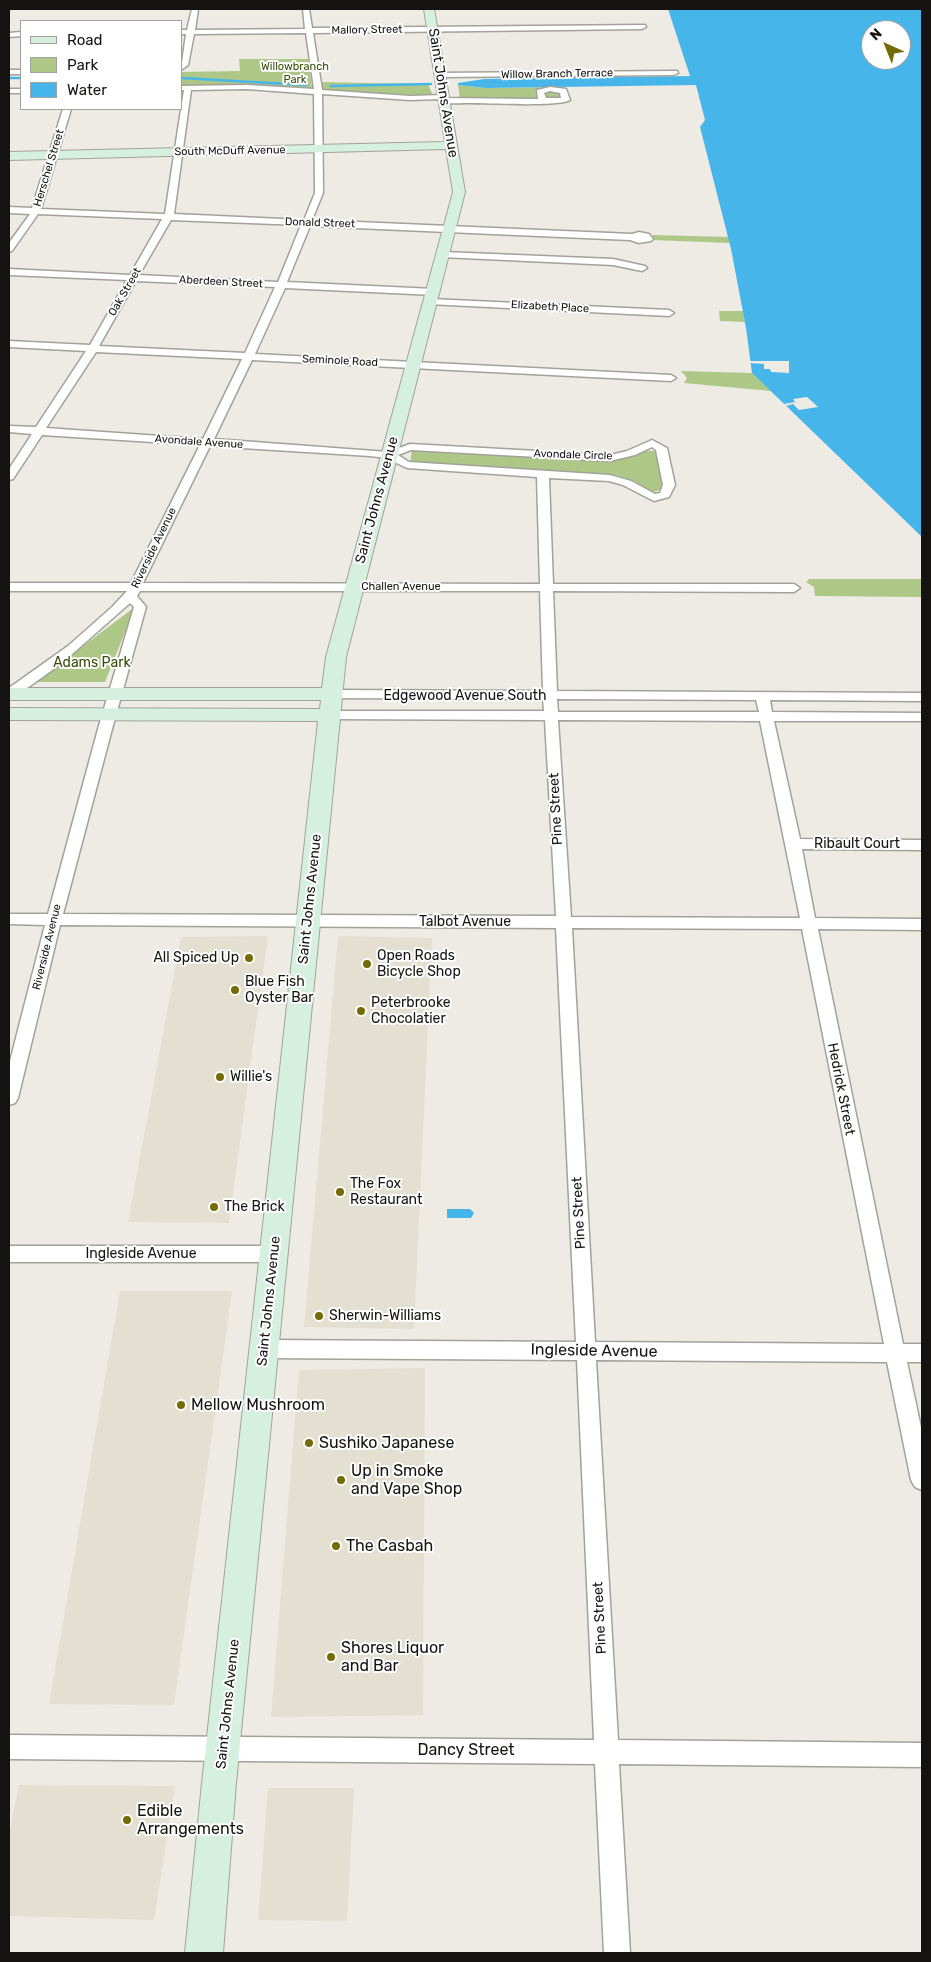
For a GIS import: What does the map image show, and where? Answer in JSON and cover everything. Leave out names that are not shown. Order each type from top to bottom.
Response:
[{"type":"main road","name":"Saint Johns Avenue","points":[[204,1953],[219,1783],[224,1750],[336,657],[451,229],[459,192],[428,9]]},
{"type":"main road","name":"South McDuff Avenue","points":[[9,156],[451,145]]},
{"type":"main road","name":"Edgewood Avenue South","points":[[9,694],[112,704],[330,705]]},
{"type":"main road","name":"Edgewood Avenue South","points":[[9,714],[112,704]]},
{"type":"street","points":[[182,67],[184,65],[195,9]]},
{"type":"street","name":"Riverside Avenue","points":[[9,1098],[54,920],[140,607],[133,592],[249,356],[282,285],[319,194],[318,91],[306,9]]},
{"type":"street","name":"Mallory Street","points":[[182,32],[642,27]]},
{"type":"street","name":"Willow Branch Terrace","points":[[440,75],[674,73]]},
{"type":"street","points":[[184,88],[247,87],[410,98],[543,101]]},
{"type":"street","name":"Oak Street","points":[[9,476],[93,348],[168,217],[179,152],[184,88]]},
{"type":"street","name":"Herschel Street","points":[[9,249],[36,211],[67,110]]},
{"type":"street","name":"Donald Street","points":[[9,210],[632,237]]},
{"type":"street","points":[[444,255],[613,262],[642,268]]},
{"type":"street","name":"Aberdeen Street","points":[[9,272],[282,285],[432,297]]},
{"type":"street","name":"Elizabeth Place","points":[[432,297],[669,313]]},
{"type":"street","name":"Seminole Road","points":[[9,344],[671,378]]},
{"type":"street","name":"Avondale Avenue","points":[[9,429],[389,455]]},
{"type":"street","name":"Avondale Circle","points":[[652,443],[661,448],[669,485],[664,495],[654,498],[627,483],[610,478],[406,465],[389,455],[410,447],[610,458],[652,443]]},
{"type":"street","name":"Pine Street","points":[[543,473],[550,696],[617,1953]]},
{"type":"street","name":"Challen Avenue","points":[[9,587],[133,592],[354,587],[794,588]]},
{"type":"street","points":[[9,694],[95,631],[133,592]]},
{"type":"street","name":"Edgewood Avenue South","points":[[330,705],[550,696],[922,698]]},
{"type":"street","name":"Hedrick Street","points":[[762,697],[793,844],[848,1127],[897,1352],[922,1480]]},
{"type":"street","name":"Edgewood Avenue South","points":[[330,705],[551,716],[922,717]]},
{"type":"street","name":"Ribault Court","points":[[793,844],[922,845]]},
{"type":"street","name":"Talbot Avenue","points":[[9,919],[922,924]]},
{"type":"street","name":"Ingleside Avenue","points":[[9,1254],[274,1254]]},
{"type":"street","name":"Ingleside Avenue","points":[[265,1349],[922,1352]]},
{"type":"street","name":"Dancy Street","points":[[9,1747],[224,1750],[607,1750],[922,1755]]},
{"type":"shaded area","points":[[268,936],[229,1223],[128,1222],[181,937]]},
{"type":"shaded area","points":[[338,936],[432,938],[414,1329],[304,1327]]},
{"type":"shaded area","points":[[120,1291],[232,1291],[174,1705],[49,1704]]},
{"type":"shaded area","points":[[425,1368],[423,1715],[271,1717],[299,1370]]},
{"type":"shaded area","points":[[19,1785],[175,1786],[154,1920],[9,1916],[9,1834]]},
{"type":"shaded area","points":[[268,1788],[354,1788],[347,1921],[258,1920]]},
{"type":"green space","name":"Willowbranch Park","points":[[239,59],[308,59],[312,89],[247,85],[182,86],[182,72],[240,71]]},
{"type":"green space","name":"Willowbranch Park","points":[[319,82],[428,84],[433,96],[320,90]]},
{"type":"green space","points":[[458,85],[486,88],[564,87],[569,98],[460,99]]},
{"type":"green space","points":[[653,235],[729,237],[730,243],[653,240]]},
{"type":"green space","points":[[719,311],[743,311],[745,322],[720,321]]},
{"type":"green space","points":[[681,371],[752,373],[771,391],[684,383],[687,378]]},
{"type":"green space","points":[[412,450],[615,460],[637,452],[654,451],[659,453],[662,488],[651,492],[636,482],[616,475],[410,464]]},
{"type":"green space","points":[[809,579],[922,579],[922,597],[815,596],[814,587],[806,582]]},
{"type":"green space","name":"Adams Park","points":[[135,607],[105,682],[35,682]]},
{"type":"water","points":[[668,9],[922,9],[922,537],[752,373],[746,328],[731,249],[700,127],[705,120],[696,85],[486,88],[458,85],[458,83],[484,79],[690,76]]},
{"type":"water","points":[[447,1209],[470,1209],[474,1213],[471,1218],[447,1218]]},
{"type":"pier","points":[[750,361],[789,361],[789,373],[771,372],[770,369],[764,369],[764,364],[750,363]]},
{"type":"pier","points":[[807,397],[818,407],[799,410],[793,404],[786,406],[784,404],[795,402],[793,399]]},
{"type":"waterway","points":[[9,78],[20,78]]},
{"type":"waterway","points":[[182,78],[306,85]]},
{"type":"waterway","points":[[331,86],[431,84]]},
{"type":"place","name":"All Spiced Up","points":[[249,958]]},
{"type":"place","name":"Open Roads Bicycle Shop","points":[[367,964]]},
{"type":"place","name":"Blue Fish Oyster Bar","points":[[235,990]]},
{"type":"place","name":"Peterbrooke Chocolatier","points":[[361,1011]]},
{"type":"place","name":"Willie's","points":[[220,1077]]},
{"type":"place","name":"The Fox Restaurant","points":[[340,1192]]},
{"type":"place","name":"The Brick","points":[[214,1207]]},
{"type":"place","name":"Sherwin-Williams","points":[[319,1316]]},
{"type":"place","name":"Mellow Mushroom","points":[[181,1405]]},
{"type":"place","name":"Sushiko Japanese","points":[[309,1443]]},
{"type":"place","name":"Up in Smoke and Vape Shop","points":[[341,1480]]},
{"type":"place","name":"The Casbah","points":[[336,1546]]},
{"type":"place","name":"Shores Liquor and Bar","points":[[331,1657]]},
{"type":"place","name":"Edible Arrangements","points":[[127,1820]]}]
